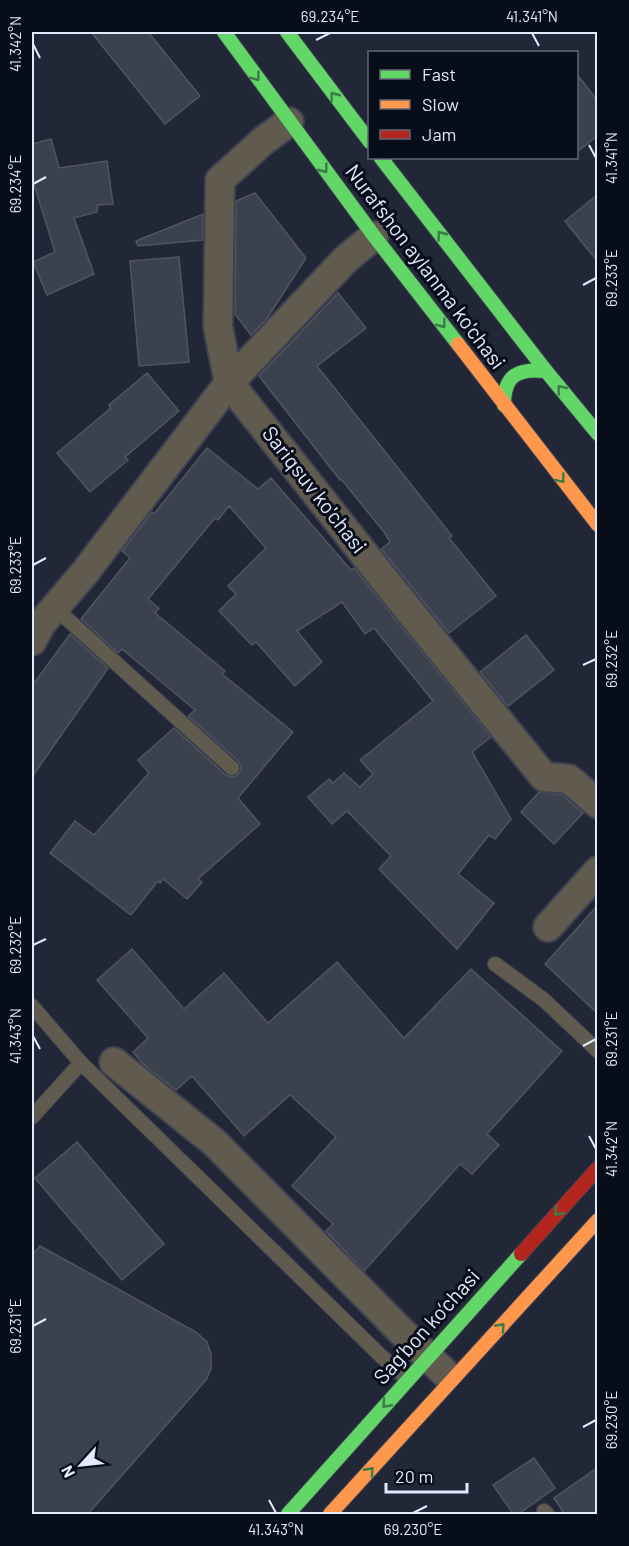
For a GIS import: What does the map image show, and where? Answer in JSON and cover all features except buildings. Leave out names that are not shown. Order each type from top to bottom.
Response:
[{"type":"main road","name":"Nurafshon aylanma ko'chasi","points":[[224,32],[374,236],[597,525]]},
{"type":"main road","name":"Nurafshon aylanma ko'chasi","points":[[286,32],[368,141]]},
{"type":"main road","name":"Nurafshon aylanma ko'chasi","points":[[382,159],[597,434]]},
{"type":"main road","points":[[504,405],[504,389],[512,376],[529,370],[546,371]]},
{"type":"main road","name":"Sag’bon ko’chasi","points":[[288,1515],[597,1168]]},
{"type":"main road","points":[[330,1515],[597,1220]]},
{"type":"street","name":"Sariqsuv ko'chasi","points":[[289,122],[263,141],[220,180],[218,327],[229,383],[544,777],[569,779],[597,804]]},
{"type":"street","points":[[40,622],[86,571],[229,383],[346,259],[374,236]]},
{"type":"street","points":[[548,927],[597,870]]},
{"type":"street","points":[[114,1062],[215,1143],[453,1380]]},
{"type":"lane","points":[[40,622],[232,768]]},
{"type":"lane","points":[[495,964],[544,1000],[597,1050]]},
{"type":"lane","points":[[32,1006],[81,1063],[408,1380]]},
{"type":"lane","points":[[32,1117],[81,1063]]},
{"type":"traffic: fast","points":[[224,32],[374,236],[458,344]]},
{"type":"traffic: fast","points":[[287,32],[368,139]]},
{"type":"traffic: fast","points":[[382,159],[546,371],[598,434]]},
{"type":"traffic: fast","points":[[504,405],[507,387],[514,376],[528,371],[546,371]]},
{"type":"traffic: fast","points":[[288,1514],[521,1254]]},
{"type":"traffic: slow","points":[[458,344],[598,525]]},
{"type":"traffic: slow","points":[[330,1514],[598,1220]]},
{"type":"traffic: jam","points":[[521,1254],[598,1168]]}]
